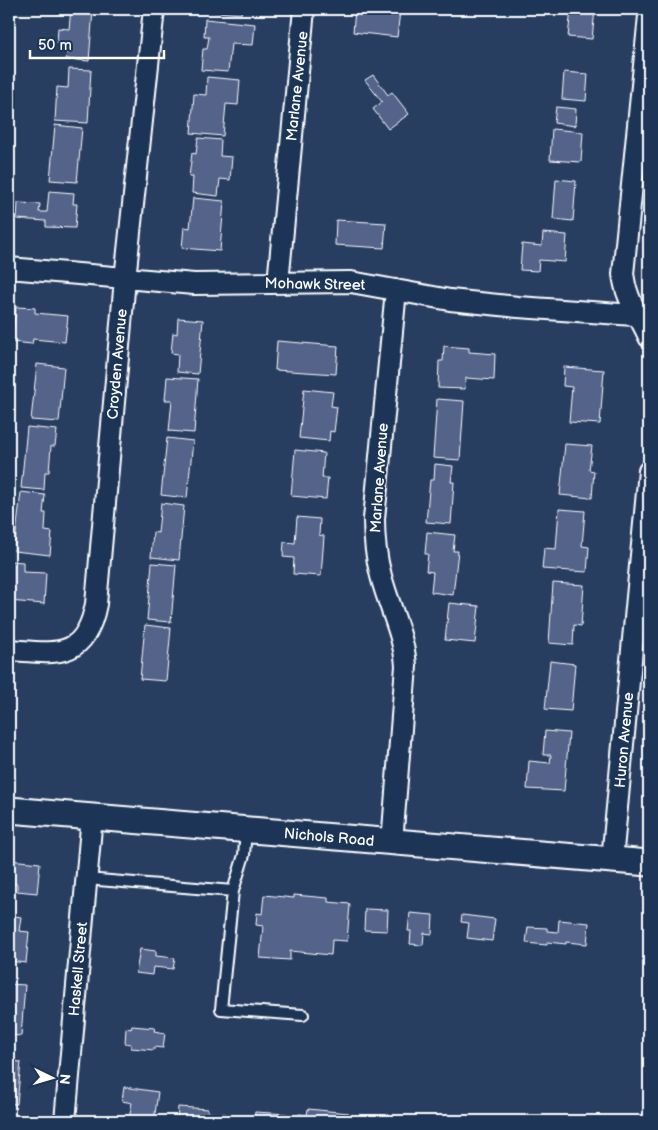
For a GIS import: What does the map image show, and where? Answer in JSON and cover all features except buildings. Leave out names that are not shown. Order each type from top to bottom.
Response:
[{"type":"street","name":"Croyden Avenue","points":[[9,650],[54,652],[67,650],[83,638],[93,619],[96,604],[125,278],[154,9]]},
{"type":"street","name":"Marlane Avenue","points":[[278,283],[304,9]]},
{"type":"street","points":[[649,16],[622,274],[624,288],[643,315],[649,336]]},
{"type":"street","name":"Mohawk Street","points":[[9,268],[194,284],[351,282],[450,300],[518,307],[643,315]]},
{"type":"street","name":"Marlane Avenue","points":[[392,843],[406,666],[405,649],[376,557],[374,519],[396,290]]},
{"type":"street","name":"Huron Avenue","points":[[612,860],[649,471]]},
{"type":"street","name":"Nichols Road","points":[[9,810],[649,863]]},
{"type":"street","name":"Haskell Street","points":[[65,1121],[92,816]]},
{"type":"lane","points":[[246,830],[244,855],[233,891],[221,1009],[303,1015]]},
{"type":"lane","points":[[86,879],[233,891]]}]
